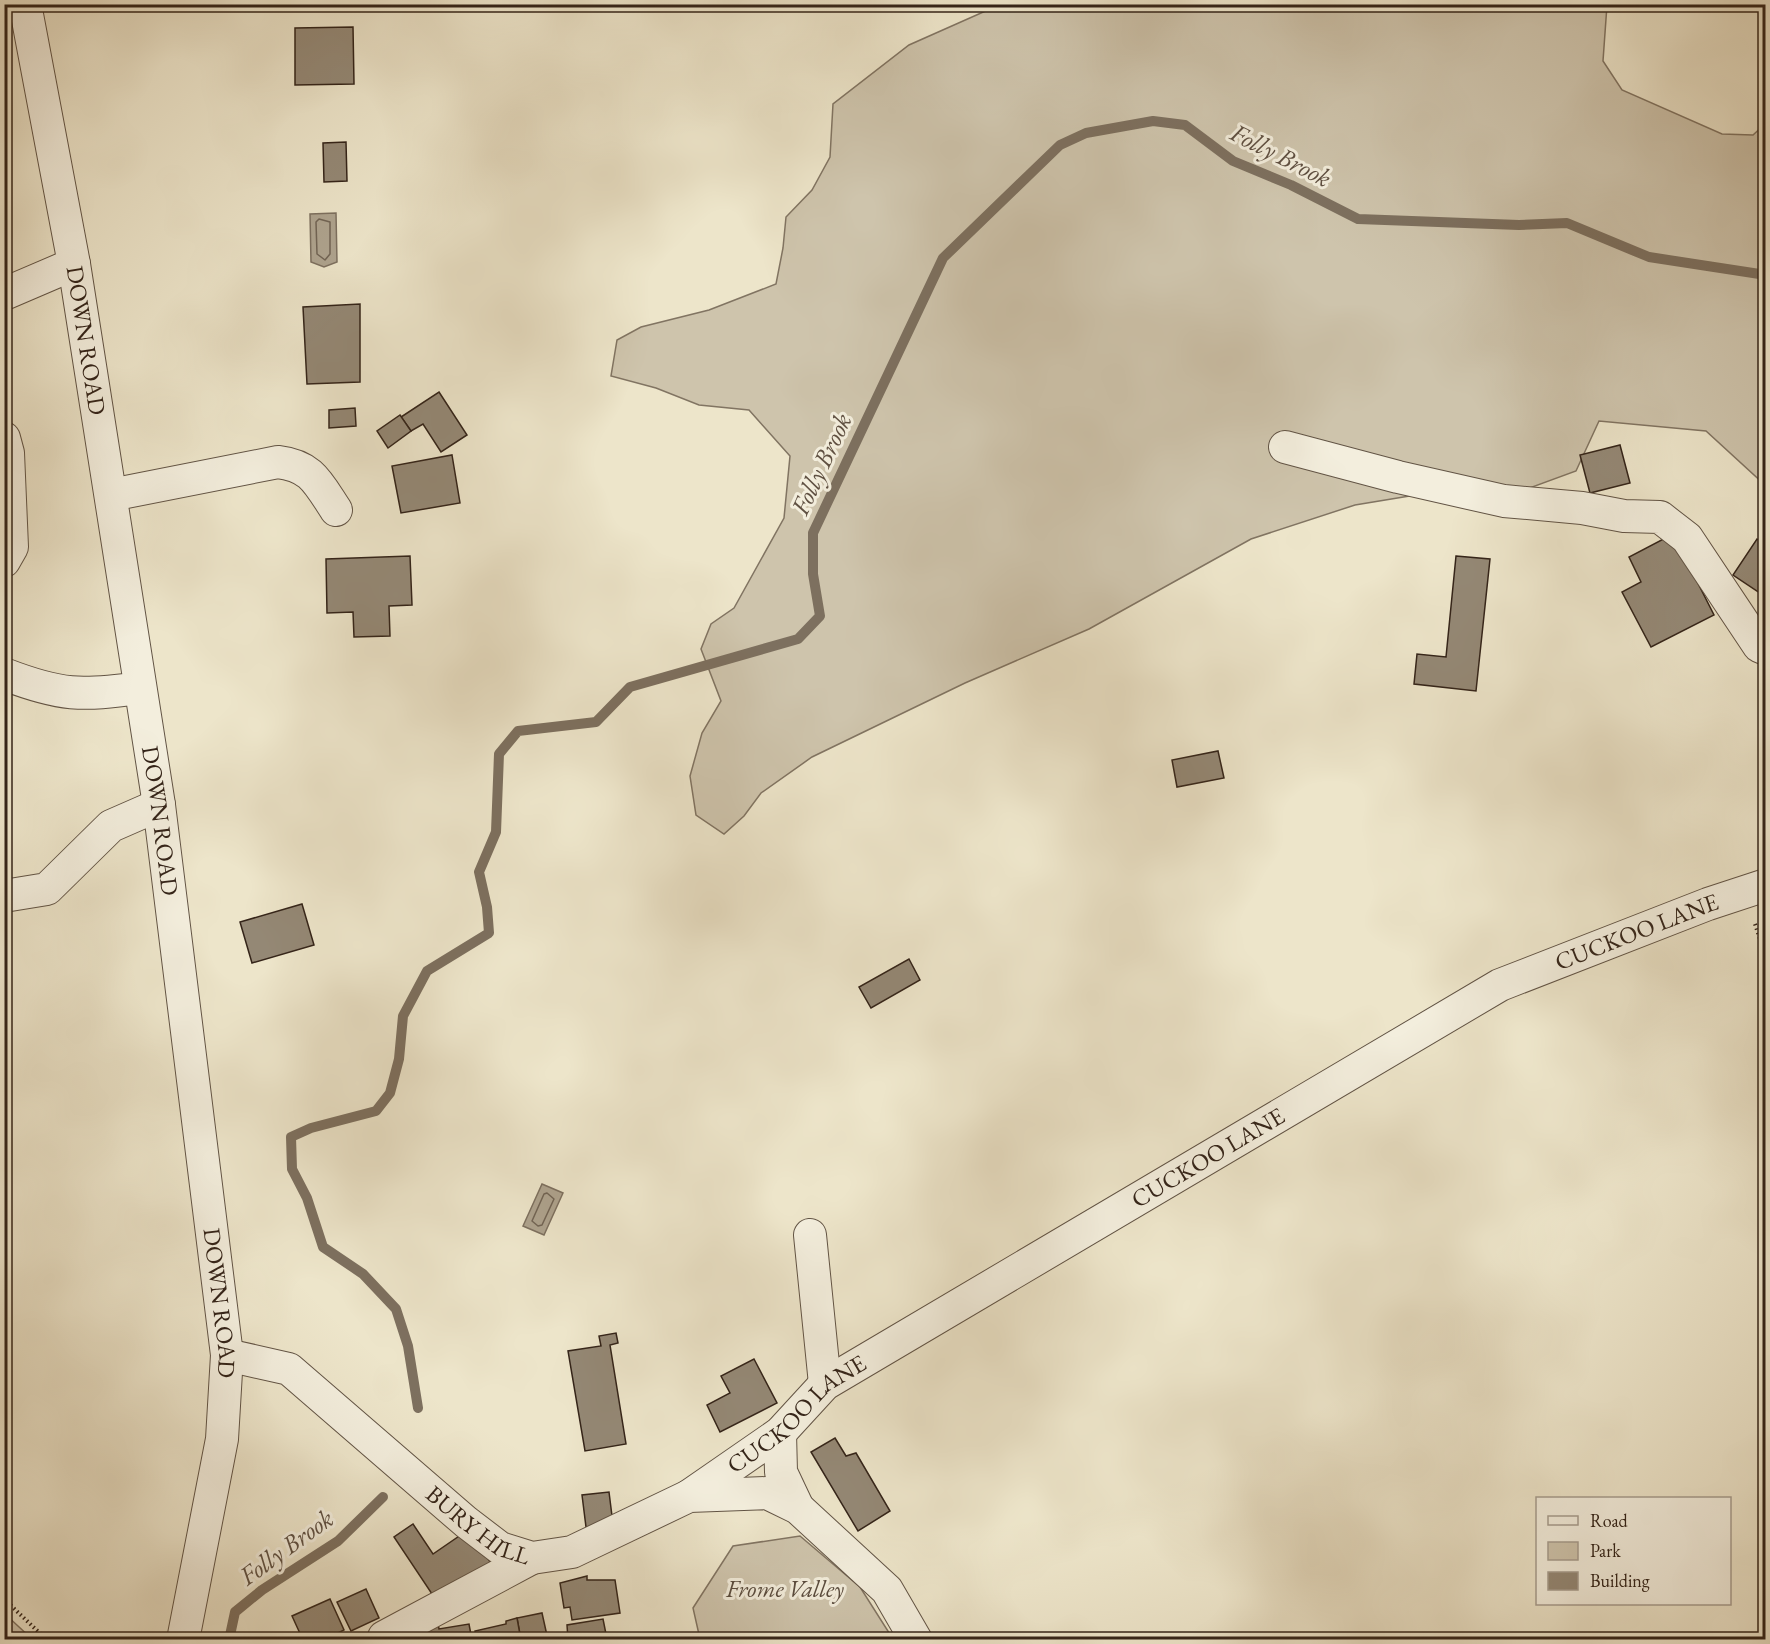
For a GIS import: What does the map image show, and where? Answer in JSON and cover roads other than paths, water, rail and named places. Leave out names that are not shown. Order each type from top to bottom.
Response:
[{"type":"street","name":"DOWN ROAD","points":[[25,4],[74,264],[159,806],[227,1355],[222,1439],[183,1640]]},
{"type":"street","points":[[4,294],[74,264]]},
{"type":"street","points":[[4,438],[8,453],[12,547],[4,561]]},
{"type":"street","points":[[1285,447],[1398,477],[1504,501],[1582,508],[1624,516],[1660,517],[1687,538],[1759,646],[1766,649]]},
{"type":"street","points":[[111,495],[278,462],[296,464],[313,475],[336,510]]},
{"type":"street","points":[[4,674],[44,689],[88,695],[141,688]]},
{"type":"street","points":[[4,896],[47,889],[111,826],[159,806]]},
{"type":"street","name":"CUCKOO LANE","points":[[689,1496],[780,1433],[825,1384],[1500,985],[1708,904],[1766,885]]},
{"type":"street","points":[[810,1235],[825,1384]]},
{"type":"street","name":"BURY HILL","points":[[227,1355],[290,1369],[501,1548],[531,1558],[572,1552],[689,1496],[767,1493],[798,1508],[887,1590],[916,1640]]},
{"type":"street","name":"BURY HILL","points":[[780,1433],[781,1472],[798,1508]]},
{"type":"street","points":[[384,1637],[531,1558]]},
{"type":"water","points":[[336,213],[337,262],[324,267],[311,262],[310,214]]},
{"type":"water","points":[[542,1184],[563,1193],[544,1235],[523,1226]]},
{"type":"waterway","name":"Folly Brook","points":[[418,1408],[408,1346],[396,1309],[363,1274],[323,1247],[307,1198],[292,1169],[291,1137],[311,1128],[376,1111],[390,1093],[399,1059],[403,1016],[427,971],[489,933],[487,907],[479,872],[496,832],[499,754],[518,731],[596,722],[630,687],[798,639],[820,616],[813,574],[813,533],[943,258],[1060,145],[1086,133],[1153,121],[1185,125],[1233,161],[1291,185],[1358,219],[1519,225],[1567,223],[1649,257],[1766,275]]},
{"type":"waterway","name":"Folly Brook","points":[[229,1640],[235,1612],[262,1590],[338,1541],[383,1497]]},
{"type":"park label","name":"Frome Valley","points":[[785,1589]]}]
